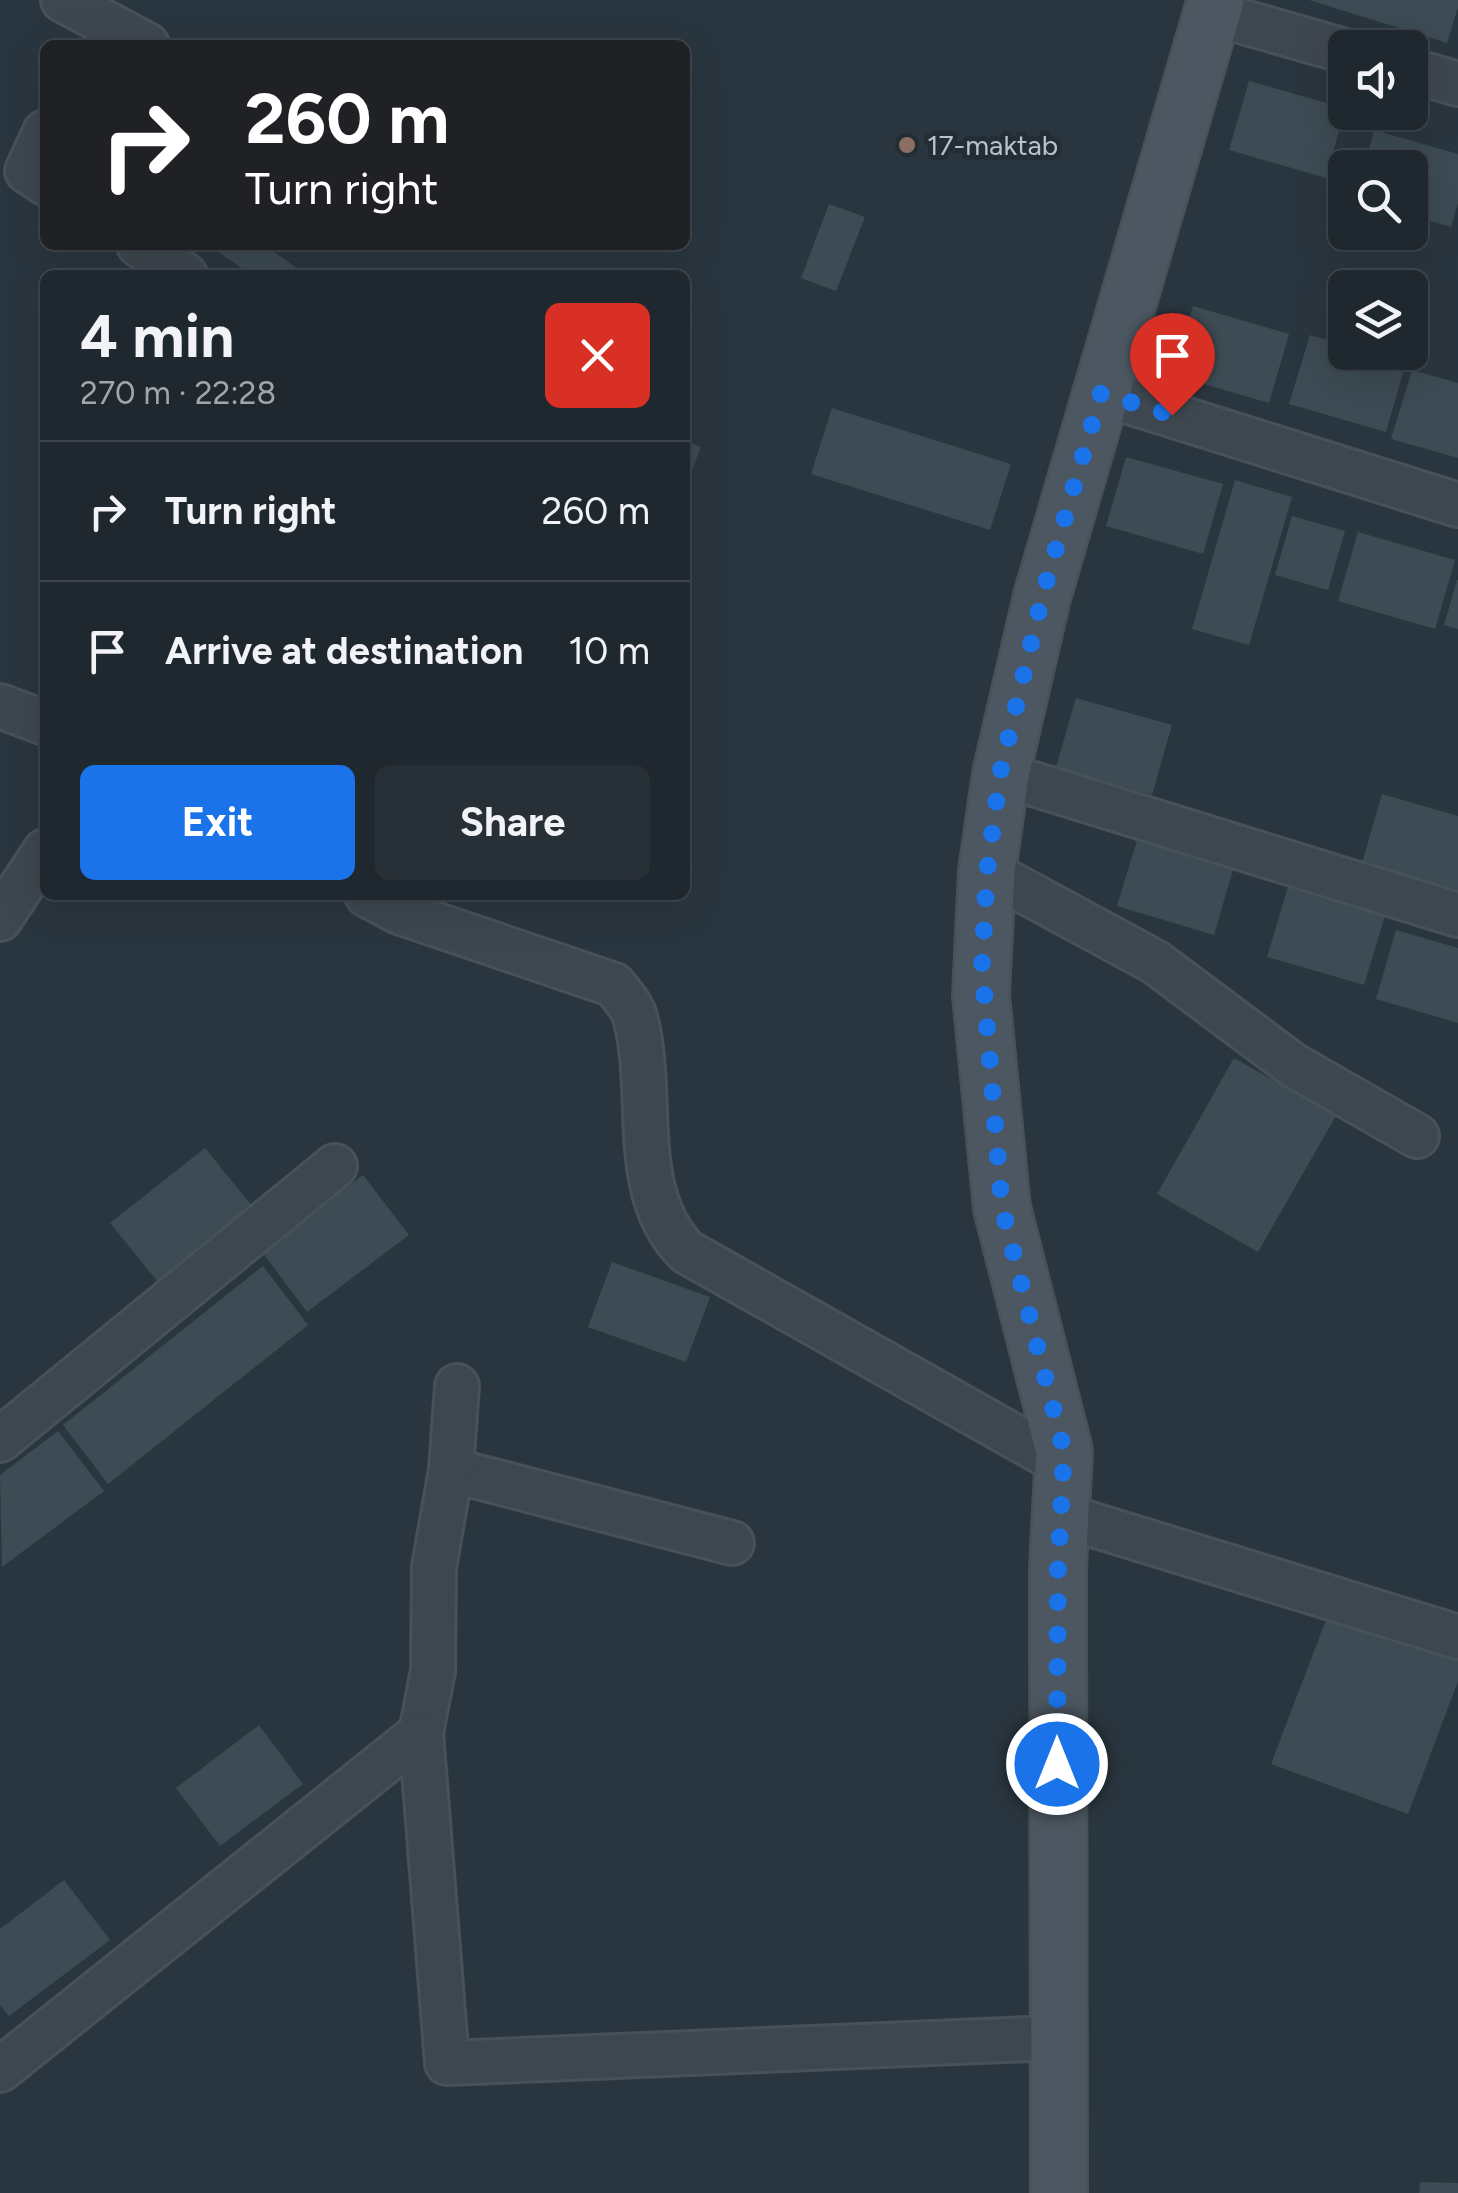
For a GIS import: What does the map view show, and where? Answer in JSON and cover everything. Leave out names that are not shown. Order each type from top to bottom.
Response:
[{"type":"street","points":[[1058,2193],[1056,2038],[1064,1451],[1002,1208],[981,995],[987,872],[1000,774],[1042,597],[1214,6],[1328,46]]},
{"type":"street","points":[[82,21],[134,40]]},
{"type":"street","points":[[1428,75],[1458,84]]},
{"type":"street","points":[[40,142],[26,171],[40,180]]},
{"type":"street","points":[[146,250],[176,270]]},
{"type":"street","points":[[1101,393],[1458,505]]},
{"type":"street","points":[[0,706],[40,722]]},
{"type":"street","points":[[1000,774],[1458,915]]},
{"type":"street","points":[[0,919],[40,859]]},
{"type":"street","points":[[987,872],[1155,962],[1293,1065],[1417,1136]]},
{"type":"street","points":[[376,900],[399,912],[614,985],[634,1014],[653,1196],[669,1234],[687,1252],[1062,1490],[1458,1638]]},
{"type":"street","points":[[0,1440],[335,1166]]},
{"type":"street","points":[[457,1386],[452,1470],[434,1567],[433,1671],[421,1734],[448,2063],[1056,2038]]},
{"type":"street","points":[[452,1470],[732,1543]]},
{"type":"street","points":[[0,2070],[421,1734]]},
{"type":"building","points":[[1309,0],[1458,0],[1447,43],[1428,37],[1428,30],[1405,30]]},
{"type":"building","points":[[1249,81],[1328,103],[1328,130],[1339,130],[1334,150],[1328,150],[1326,178],[1229,150]]},
{"type":"building","points":[[1374,130],[1458,154],[1458,203],[1451,227],[1428,220],[1428,150],[1369,150]]},
{"type":"building","points":[[829,204],[865,217],[836,291],[801,278]]},
{"type":"building","points":[[215,250],[271,250],[300,270],[245,270]]},
{"type":"building","points":[[1193,306],[1289,334],[1269,403],[1173,375]]},
{"type":"building","points":[[1310,335],[1328,340],[1328,370],[1404,370],[1386,432],[1289,404]]},
{"type":"building","points":[[1412,370],[1458,383],[1458,458],[1391,439]]},
{"type":"building","points":[[832,408],[1011,464],[990,530],[811,474]]},
{"type":"building","points":[[690,443],[701,447],[690,475]]},
{"type":"building","points":[[1126,457],[1223,484],[1203,554],[1106,526]]},
{"type":"building","points":[[1235,480],[1292,497],[1249,645],[1192,629]]},
{"type":"building","points":[[1292,516],[1345,531],[1328,590],[1275,575]]},
{"type":"building","points":[[1358,532],[1455,560],[1435,629],[1338,601]]},
{"type":"building","points":[[1458,580],[1458,629],[1444,625]]},
{"type":"building","points":[[1076,698],[1172,725],[1152,795],[1056,767]]},
{"type":"building","points":[[1382,794],[1458,816],[1458,891],[1362,863]]},
{"type":"building","points":[[1138,837],[1234,866],[1214,935],[1117,906]]},
{"type":"building","points":[[1288,887],[1385,916],[1364,985],[1267,957]]},
{"type":"building","points":[[1396,930],[1458,948],[1458,1023],[1376,999]]},
{"type":"building","points":[[1234,1058],[1336,1116],[1258,1252],[1157,1194]]},
{"type":"building","points":[[205,1148],[252,1206],[157,1281],[110,1223]]},
{"type":"building","points":[[363,1175],[409,1235],[307,1312],[262,1252]]},
{"type":"building","points":[[612,1262],[710,1297],[686,1362],[588,1327]]},
{"type":"building","points":[[263,1266],[308,1325],[108,1484],[63,1425]]},
{"type":"building","points":[[58,1431],[104,1491],[2,1567],[0,1475]]},
{"type":"building","points":[[1329,1612],[1458,1660],[1458,1681],[1408,1814],[1271,1764]]},
{"type":"building","points":[[259,1725],[303,1784],[220,1846],[176,1788]]},
{"type":"building","points":[[64,1880],[110,1940],[9,2016],[0,2005],[0,1929]]},
{"type":"building","points":[[1420,2182],[1458,2183],[1458,2193],[1419,2193]]},
{"type":"place","name":"17-maktab","points":[[907,145]]},
{"type":"route","points":[[1057,1764],[1058,1568],[1064,1451],[1002,1208],[981,995],[987,872],[1000,774],[1042,597],[1101,393],[1172,415]]}]
